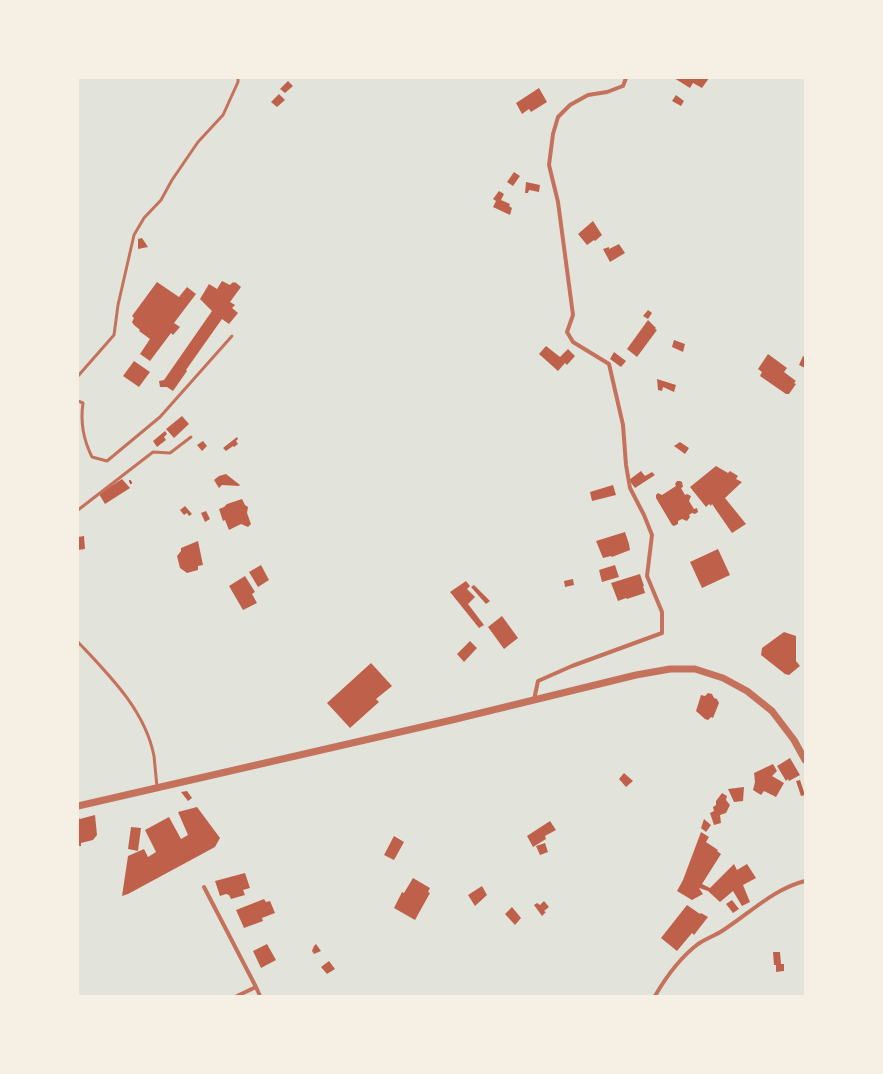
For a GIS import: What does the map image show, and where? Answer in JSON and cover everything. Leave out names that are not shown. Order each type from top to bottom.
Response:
[{"type":"street","points":[[534,700],[538,681],[572,666],[662,633],[662,612],[648,576],[652,535],[644,515],[630,488],[622,425],[609,364],[573,342],[567,332],[573,315],[558,202],[549,165],[553,134],[558,117],[570,106],[588,95],[607,92],[623,86],[626,78]]},
{"type":"street","points":[[78,806],[636,675],[670,669],[695,669],[722,678],[747,690],[772,711],[794,740],[805,760]]},
{"type":"street","points":[[655,996],[679,962],[698,944],[722,931],[775,894],[795,883],[805,880]]},
{"type":"street","points":[[204,887],[260,996]]},
{"type":"street","points":[[237,996],[256,987]]},
{"type":"lane","points":[[78,376],[114,335],[118,305],[134,235],[144,218],[161,200],[172,180],[198,142],[223,115],[238,82],[238,78]]},
{"type":"lane","points":[[78,401],[83,403],[80,418],[86,446],[92,457],[107,460],[160,417],[232,336]]},
{"type":"lane","points":[[78,510],[153,452],[170,453],[191,437]]},
{"type":"lane","points":[[78,642],[105,670],[130,702],[145,729],[154,755],[157,788]]},
{"type":"shaded area","points":[[78,78],[805,78],[805,996],[78,996]]},
{"type":"building","points":[[674,78],[709,78],[702,88],[693,83],[690,88]]},
{"type":"building","points":[[288,81],[293,86],[285,93],[280,89]]},
{"type":"building","points":[[539,88],[547,102],[531,112],[529,109],[522,114],[516,103]]},
{"type":"building","points":[[279,94],[285,100],[277,107],[271,102]]},
{"type":"building","points":[[676,95],[684,101],[681,106],[672,101]]},
{"type":"building","points":[[514,172],[520,176],[513,186],[507,182]]},
{"type":"building","points":[[526,182],[540,185],[539,192],[529,190],[528,193],[525,193]]},
{"type":"building","points":[[499,191],[504,194],[501,200],[510,204],[509,206],[512,208],[510,215],[493,207],[496,201],[493,199]]},
{"type":"building","points":[[593,221],[602,235],[587,245],[578,234]]},
{"type":"building","points":[[142,238],[148,247],[138,249],[138,239]]},
{"type":"building","points":[[619,244],[625,253],[610,262],[603,249],[609,247],[609,249]]},
{"type":"building","points":[[222,281],[230,285],[235,282],[241,287],[230,302],[235,305],[232,308],[238,313],[229,324],[222,319],[173,391],[167,387],[160,387],[159,381],[164,380],[212,311],[200,299],[209,284],[217,289]]},
{"type":"building","points":[[157,282],[179,297],[187,287],[196,294],[174,323],[180,327],[173,335],[171,333],[150,361],[140,354],[150,339],[139,331],[140,330],[134,325],[132,322],[134,318],[132,316]]},
{"type":"building","points":[[648,310],[652,313],[648,319],[643,316]]},
{"type":"building","points":[[648,320],[657,330],[637,357],[627,349]]},
{"type":"building","points":[[674,340],[685,344],[683,352],[672,347]]},
{"type":"building","points":[[546,346],[560,357],[568,349],[575,356],[567,365],[565,363],[558,371],[539,354]]},
{"type":"building","points":[[614,352],[626,361],[621,367],[610,359]]},
{"type":"building","points":[[768,354],[787,368],[784,372],[796,381],[794,383],[796,384],[789,394],[786,394],[760,376],[762,372],[758,369]]},
{"type":"building","points":[[803,356],[805,357],[805,368],[799,365]]},
{"type":"building","points":[[134,361],[150,372],[139,387],[123,376]]},
{"type":"building","points":[[657,379],[676,385],[674,392],[663,387],[662,391],[658,390]]},
{"type":"building","points":[[182,416],[189,424],[174,438],[166,429]]},
{"type":"building","points":[[165,431],[167,434],[164,437],[166,440],[157,447],[153,441]]},
{"type":"building","points":[[237,437],[238,439],[236,441],[238,444],[226,451],[223,448]]},
{"type":"building","points":[[203,441],[207,446],[202,451],[197,445]]},
{"type":"building","points":[[680,442],[689,448],[685,454],[674,446]]},
{"type":"building","points":[[716,466],[728,473],[730,471],[738,476],[736,479],[742,482],[725,498],[746,524],[732,533],[712,504],[711,506],[709,504],[706,507],[690,487]]},
{"type":"building","points":[[641,471],[645,476],[652,472],[655,475],[635,488],[629,480]]},
{"type":"building","points":[[226,474],[240,485],[222,485],[219,488],[214,480],[219,476]]},
{"type":"building","points":[[122,479],[130,488],[105,504],[99,494]]},
{"type":"building","points":[[677,481],[682,482],[683,487],[681,488],[685,495],[687,494],[691,496],[689,501],[694,509],[697,508],[698,512],[689,515],[690,517],[687,521],[682,519],[678,521],[678,524],[674,526],[656,498],[656,495],[658,493],[662,495],[676,486],[675,484]]},
{"type":"building","points":[[613,485],[616,495],[592,501],[590,492]]},
{"type":"building","points":[[242,499],[248,507],[247,513],[251,524],[248,527],[241,524],[229,530],[225,520],[223,521],[219,509],[227,504]]},
{"type":"building","points":[[185,506],[192,514],[189,516],[187,513],[184,515],[180,510]]},
{"type":"building","points":[[206,511],[210,519],[205,522],[201,513]]},
{"type":"building","points":[[625,532],[630,550],[612,557],[603,558],[596,541]]},
{"type":"building","points":[[84,536],[85,549],[78,550],[78,537]]},
{"type":"building","points":[[198,541],[203,565],[198,566],[198,570],[187,573],[180,568],[177,556],[181,551],[181,548]]},
{"type":"building","points":[[718,549],[730,575],[702,588],[690,562]]},
{"type":"building","points":[[261,565],[269,580],[258,587],[249,572]]},
{"type":"building","points":[[615,565],[619,577],[602,582],[599,570]]},
{"type":"building","points":[[640,574],[645,593],[618,601],[611,583]]},
{"type":"building","points":[[245,576],[255,592],[252,594],[257,603],[243,610],[229,586]]},
{"type":"building","points":[[573,579],[574,585],[565,587],[564,581]]},
{"type":"building","points":[[466,581],[470,586],[467,589],[475,597],[468,604],[484,625],[479,628],[450,592]]},
{"type":"building","points":[[474,585],[490,601],[486,604],[471,587]]},
{"type":"building","points":[[502,616],[518,638],[504,649],[488,627]]},
{"type":"building","points":[[784,632],[796,636],[796,661],[800,666],[789,675],[785,674],[761,655],[762,648]]},
{"type":"building","points":[[470,641],[477,648],[464,662],[457,654]]},
{"type":"building","points":[[371,663],[392,686],[376,699],[379,702],[350,728],[327,703]]},
{"type":"building","points":[[708,693],[712,694],[719,703],[713,718],[711,717],[708,720],[696,711],[701,695],[705,696]]},
{"type":"building","points":[[790,758],[800,775],[786,781],[777,766]]},
{"type":"building","points":[[773,764],[777,771],[772,776],[784,783],[776,797],[764,791],[761,795],[753,790],[755,782],[754,773]]},
{"type":"building","points":[[624,773],[633,781],[626,787],[619,779]]},
{"type":"building","points":[[800,780],[805,795],[801,796],[796,781]]},
{"type":"building","points":[[744,787],[743,801],[734,802],[728,789]]},
{"type":"building","points":[[187,791],[192,798],[188,801],[181,792]]},
{"type":"building","points":[[722,793],[727,796],[726,800],[730,805],[726,813],[720,815],[721,823],[714,825],[710,813],[714,811],[713,807],[716,805],[716,801]]},
{"type":"building","points":[[197,807],[220,838],[215,847],[122,896],[128,856],[144,849],[148,857],[156,852],[145,830],[169,817],[181,839],[188,835],[178,812]]},
{"type":"building","points":[[95,815],[97,835],[93,840],[81,843],[81,846],[78,846],[78,818],[80,819]]},
{"type":"building","points":[[704,819],[711,825],[706,832],[701,828]]},
{"type":"building","points":[[550,821],[556,830],[545,836],[546,839],[533,847],[527,836]]},
{"type":"building","points":[[131,827],[141,828],[138,851],[128,849]]},
{"type":"building","points":[[701,832],[709,837],[706,842],[718,850],[717,851],[721,854],[702,884],[710,888],[734,864],[737,870],[747,864],[756,878],[743,885],[750,902],[742,906],[733,891],[720,902],[708,891],[699,888],[703,894],[692,900],[677,891],[683,880]]},
{"type":"building","points":[[394,836],[404,842],[394,860],[384,855]]},
{"type":"building","points":[[545,843],[548,852],[540,855],[536,846]]},
{"type":"building","points":[[245,873],[250,888],[243,890],[245,895],[231,899],[229,895],[226,894],[220,896],[215,881]]},
{"type":"building","points":[[413,878],[430,888],[428,892],[430,893],[415,920],[394,908],[402,892],[404,893]]},
{"type":"building","points":[[482,886],[487,895],[475,906],[468,895]]},
{"type":"building","points":[[264,899],[266,902],[270,901],[275,913],[262,918],[263,921],[244,928],[236,910]]},
{"type":"building","points":[[732,900],[739,909],[733,913],[726,904]]},
{"type":"building","points":[[544,901],[549,907],[544,911],[546,912],[542,916],[534,905],[537,903],[540,905]]},
{"type":"building","points":[[687,905],[700,914],[701,913],[708,917],[694,935],[692,933],[677,951],[661,938]]},
{"type":"building","points":[[512,907],[521,918],[515,925],[505,914]]},
{"type":"building","points":[[267,944],[276,960],[261,968],[253,951]]},
{"type":"building","points":[[316,944],[321,951],[314,954],[312,951]]},
{"type":"building","points":[[773,952],[780,952],[781,964],[784,964],[784,971],[776,972]]},
{"type":"building","points":[[329,961],[335,969],[327,974],[321,967]]}]
